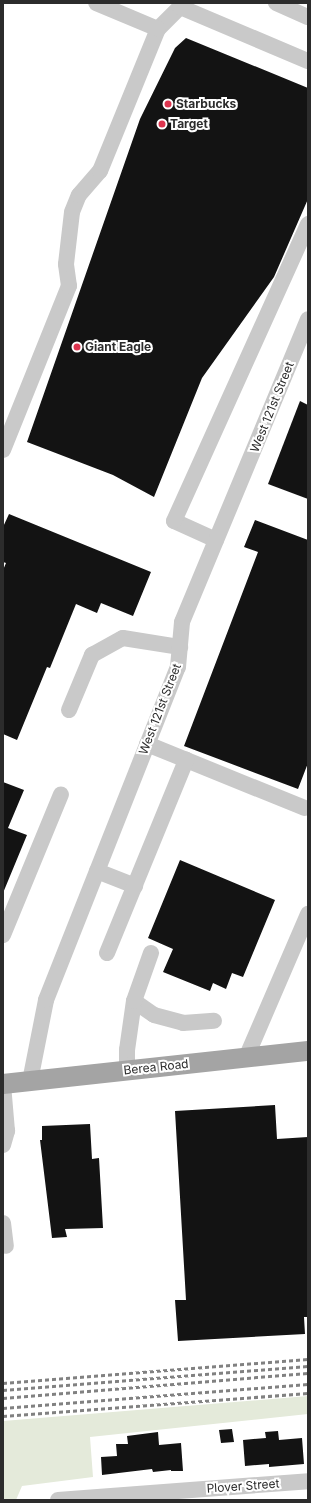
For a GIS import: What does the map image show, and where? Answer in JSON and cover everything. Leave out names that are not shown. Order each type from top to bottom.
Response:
[{"type":"main road","name":"Berea Road","points":[[3,1084],[308,1051]]},
{"type":"street","points":[[276,3],[308,17]]},
{"type":"street","points":[[103,4],[158,30]]},
{"type":"street","points":[[3,450],[7,430],[69,286],[66,264],[72,212],[79,195],[100,171],[158,30],[180,5],[308,61]]},
{"type":"street","points":[[216,540],[174,521],[308,224]]},
{"type":"street","name":"West 121st Street","points":[[30,1082],[46,1000],[178,667],[182,622],[304,338],[308,319]]},
{"type":"street","points":[[69,710],[92,654],[123,638],[180,648]]},
{"type":"street","points":[[147,744],[305,808]]},
{"type":"street","points":[[108,953],[186,760]]},
{"type":"street","points":[[3,935],[61,794]]},
{"type":"street","points":[[97,870],[135,886]]},
{"type":"street","points":[[246,1058],[303,937],[308,914]]},
{"type":"street","points":[[127,1071],[127,1050],[134,1001],[151,953]]},
{"type":"street","points":[[134,1001],[154,1015],[183,1023],[214,1021]]},
{"type":"street","points":[[3,1084],[7,1131],[3,1145]]},
{"type":"street","points":[[3,1223],[6,1246]]},
{"type":"street","name":"Plover Street","points":[[58,1500],[220,1494],[308,1481]]},
{"type":"green space","points":[[308,1396],[308,1414],[90,1437],[93,1477],[22,1486],[16,1500],[3,1500],[3,1421]]},
{"type":"building","points":[[186,38],[308,88],[308,199],[274,277],[202,378],[154,497],[113,475],[27,442],[140,119],[175,48]]},
{"type":"building","points":[[300,401],[308,405],[308,499],[268,484]]},
{"type":"building","points":[[9,514],[151,572],[133,616],[101,603],[97,613],[76,604],[50,668],[47,667],[17,740],[3,734],[3,570],[6,563],[3,562],[3,527]]},
{"type":"building","points":[[255,520],[308,540],[308,763],[298,789],[184,746],[258,552],[244,547]]},
{"type":"building","points":[[3,782],[24,790],[8,828],[27,835],[3,893]]},
{"type":"building","points":[[180,860],[275,900],[243,977],[232,973],[226,989],[213,983],[210,991],[163,972],[173,949],[148,938]]},
{"type":"building","points":[[275,1105],[277,1139],[308,1137],[308,1317],[304,1317],[305,1334],[178,1341],[175,1300],[186,1300],[175,1111]]},
{"type":"building","points":[[90,1124],[92,1159],[99,1158],[103,1228],[65,1229],[67,1237],[52,1238],[40,1140],[42,1140],[42,1126]]},
{"type":"building","points":[[232,1429],[234,1442],[221,1443],[219,1430]]},
{"type":"building","points":[[278,1431],[279,1440],[302,1438],[304,1464],[269,1467],[269,1464],[245,1466],[243,1440],[266,1438],[265,1432]]},
{"type":"building","points":[[158,1432],[159,1445],[181,1443],[183,1471],[171,1470],[153,1472],[152,1469],[102,1475],[101,1457],[117,1456],[116,1444],[128,1444],[127,1436]]},
{"type":"railway","points":[[3,1383],[308,1359]]},
{"type":"railway","points":[[3,1390],[308,1366]]},
{"type":"railway","points":[[3,1398],[308,1373]]},
{"type":"railway","points":[[3,1408],[308,1384]]},
{"type":"railway","points":[[3,1416],[308,1393]]},
{"type":"place","name":"Starbucks","points":[[168,104]]},
{"type":"place","name":"Target","points":[[162,124]]},
{"type":"place","name":"Giant Eagle","points":[[77,347]]}]
